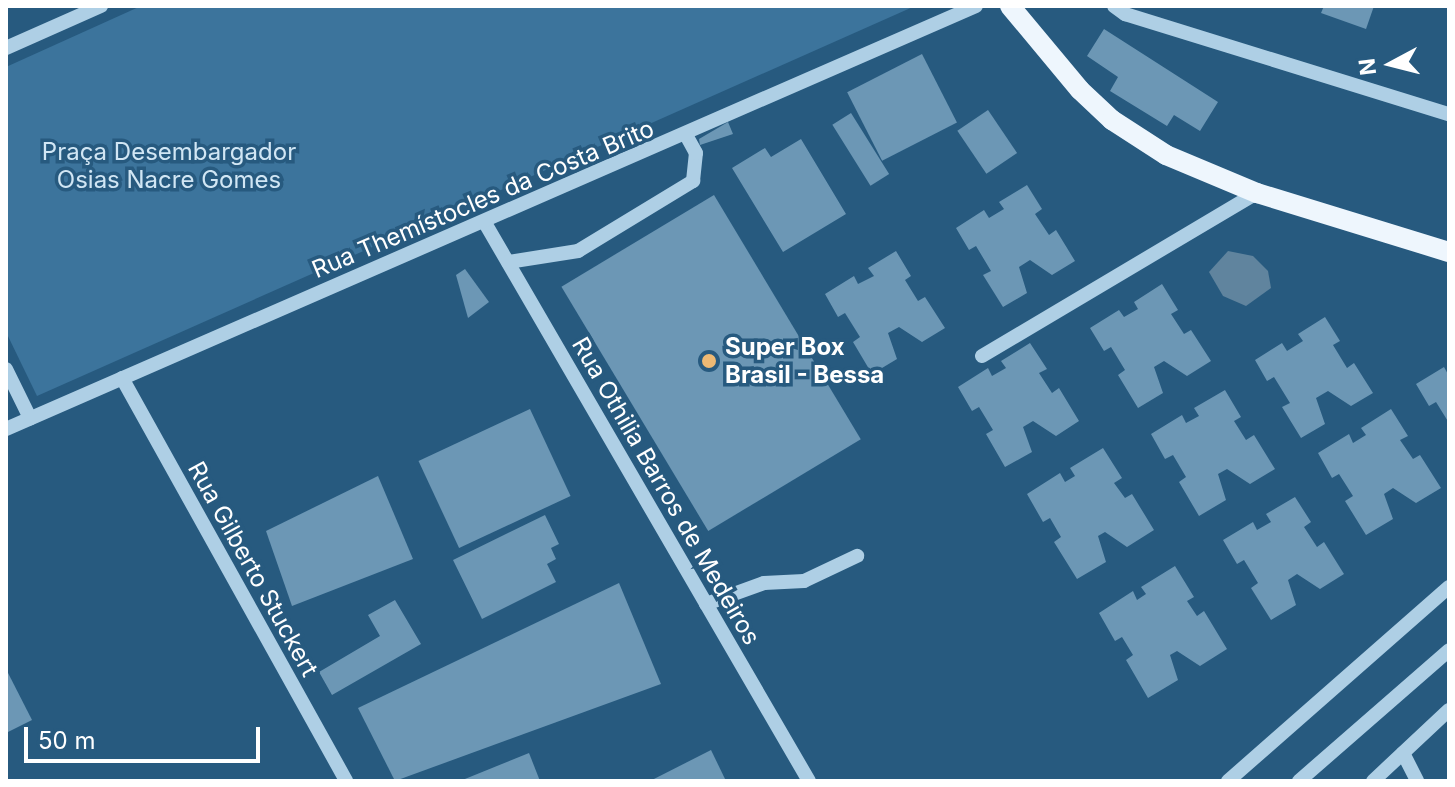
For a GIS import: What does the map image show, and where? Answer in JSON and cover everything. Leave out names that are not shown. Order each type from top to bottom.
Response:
[{"type":"main road","points":[[1010,6],[1054,62],[1112,120],[1166,155],[1257,193],[1448,252]]},
{"type":"street","points":[[6,48],[101,6]]},
{"type":"street","name":"Rua Themístocles da Costa Brito","points":[[6,429],[485,223],[976,6]]},
{"type":"street","points":[[1114,6],[1125,14],[1449,114]]},
{"type":"street","points":[[508,262],[578,251],[693,181],[696,153],[686,135]]},
{"type":"street","points":[[982,356],[1257,193]]},
{"type":"street","name":"Rua Othilia Barros de Medeiros","points":[[485,223],[809,781]]},
{"type":"street","points":[[6,369],[30,418]]},
{"type":"street","name":"Rua Gilberto Stuckert","points":[[122,378],[346,781]]},
{"type":"street","points":[[706,604],[764,583],[804,581],[857,556]]},
{"type":"street","points":[[1228,781],[1449,587]]},
{"type":"street","points":[[1299,781],[1449,650]]},
{"type":"street","points":[[1373,781],[1449,710]]},
{"type":"street","points":[[1403,753],[1417,781]]},
{"type":"green space","name":"Praça Desembargador Osias Nacre Gomes","points":[[141,6],[915,6],[37,396],[6,332],[6,67]]},
{"type":"shaded area","points":[[1228,251],[1253,256],[1268,271],[1271,288],[1246,306],[1223,296],[1209,272]]},
{"type":"building","points":[[1324,6],[1374,6],[1366,29],[1321,13]]},
{"type":"building","points":[[1104,29],[1218,102],[1200,131],[1174,115],[1167,126],[1110,91],[1118,77],[1087,56]]},
{"type":"building","points":[[922,54],[957,123],[882,161],[847,92]]},
{"type":"building","points":[[988,110],[1017,153],[986,174],[957,131]]},
{"type":"building","points":[[851,113],[889,174],[870,186],[832,125]]},
{"type":"building","points":[[728,122],[733,134],[700,145],[699,139]]},
{"type":"building","points":[[801,139],[846,214],[783,252],[732,168],[765,148],[771,157]]},
{"type":"building","points":[[1027,185],[1042,209],[1035,214],[1049,235],[1056,230],[1075,261],[1052,275],[1030,260],[1019,267],[1027,293],[1003,307],[983,275],[991,271],[976,246],[969,250],[956,228],[984,210],[989,218],[1004,209],[999,202]]},
{"type":"building","name":"Super Box Brasil - Bessa","points":[[714,195],[861,439],[708,531],[561,287]]},
{"type":"building","points":[[896,251],[911,276],[905,280],[918,301],[925,297],[945,328],[922,342],[899,327],[888,333],[897,359],[872,374],[853,342],[860,337],[845,313],[838,317],[825,294],[854,276],[858,284],[874,276],[868,268]]},
{"type":"building","points":[[465,269],[489,302],[468,318],[456,275]]},
{"type":"building","points":[[1162,284],[1178,310],[1171,314],[1184,334],[1191,330],[1211,361],[1187,376],[1164,361],[1154,367],[1163,393],[1138,408],[1118,375],[1125,370],[1111,347],[1104,351],[1090,328],[1119,310],[1124,317],[1138,309],[1134,302]]},
{"type":"building","points":[[1325,317],[1340,341],[1333,345],[1347,368],[1354,363],[1373,393],[1351,406],[1328,391],[1316,398],[1325,424],[1301,438],[1282,407],[1290,403],[1274,377],[1267,381],[1255,360],[1282,343],[1287,351],[1303,341],[1298,334]]},
{"type":"building","points":[[1030,343],[1047,369],[1039,373],[1052,393],[1059,388],[1079,421],[1056,436],[1033,421],[1023,427],[1032,452],[1005,467],[986,434],[993,430],[979,407],[972,411],[958,387],[988,368],[992,376],[1006,368],[1001,361]]},
{"type":"building","points":[[1444,367],[1449,376],[1449,423],[1436,402],[1429,406],[1416,384]]},
{"type":"building","points":[[1225,390],[1241,417],[1234,421],[1246,440],[1254,435],[1275,469],[1250,484],[1227,469],[1218,474],[1226,500],[1199,516],[1179,482],[1186,477],[1173,455],[1165,459],[1151,434],[1182,415],[1186,423],[1199,416],[1194,408]]},
{"type":"building","points":[[530,409],[571,496],[459,548],[419,461]]},
{"type":"building","points":[[1391,409],[1408,436],[1400,440],[1413,459],[1420,455],[1441,488],[1416,503],[1393,488],[1384,494],[1393,519],[1366,535],[1345,501],[1353,496],[1339,474],[1332,478],[1318,453],[1349,434],[1353,443],[1366,435],[1361,428]]},
{"type":"building","points":[[1103,448],[1122,478],[1114,483],[1125,498],[1132,494],[1154,530],[1127,547],[1105,532],[1098,536],[1106,562],[1077,579],[1054,542],[1061,537],[1050,518],[1043,522],[1027,494],[1060,473],[1065,482],[1075,476],[1070,468]]},
{"type":"building","points":[[378,476],[413,559],[292,606],[266,531]]},
{"type":"building","points":[[1295,497],[1311,522],[1304,527],[1317,547],[1324,542],[1344,574],[1320,589],[1297,574],[1288,580],[1296,605],[1271,620],[1251,588],[1258,583],[1244,560],[1237,564],[1223,540],[1253,522],[1257,530],[1271,522],[1266,514]]},
{"type":"building","points":[[545,515],[559,544],[551,548],[556,559],[547,564],[556,582],[482,619],[453,560]]},
{"type":"building","points":[[1175,566],[1194,597],[1187,601],[1197,616],[1204,611],[1227,649],[1200,666],[1177,651],[1170,655],[1178,680],[1148,698],[1126,660],[1133,655],[1122,637],[1115,641],[1099,613],[1133,591],[1137,600],[1146,594],[1141,587]]},
{"type":"building","points":[[619,583],[661,684],[395,781],[358,708]]},
{"type":"building","points":[[395,600],[421,644],[332,695],[319,672],[380,636],[368,615]]},
{"type":"building","points":[[6,669],[32,720],[6,733]]},
{"type":"building","points":[[711,750],[726,781],[650,781]]},
{"type":"building","points":[[529,753],[540,781],[460,781]]},
{"type":"place","name":"Super Box Brasil - Bessa","points":[[709,361]]}]
